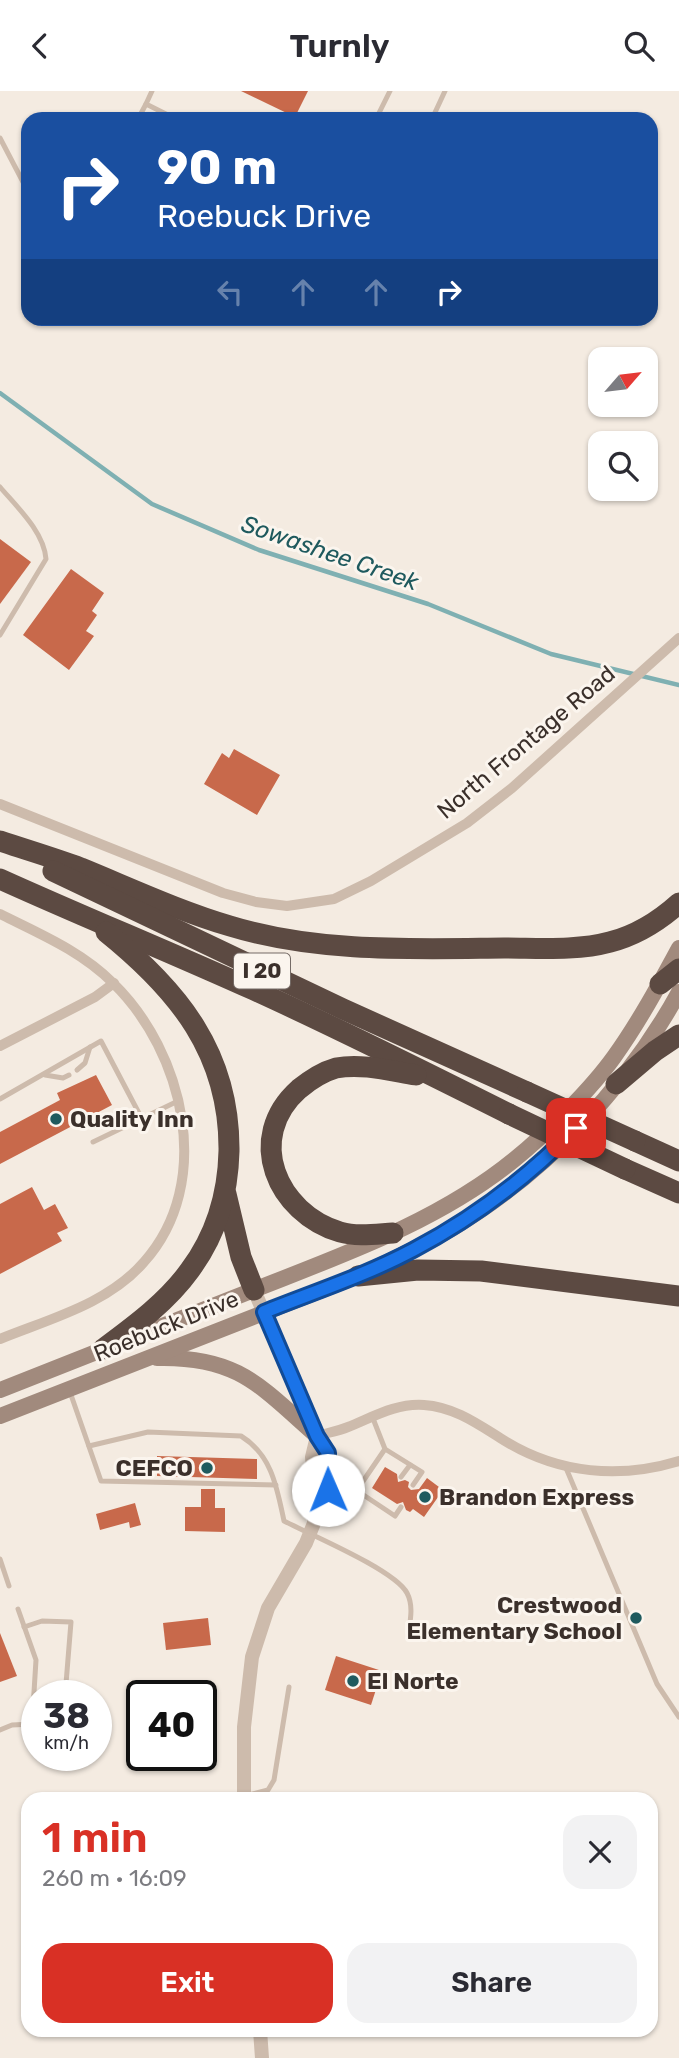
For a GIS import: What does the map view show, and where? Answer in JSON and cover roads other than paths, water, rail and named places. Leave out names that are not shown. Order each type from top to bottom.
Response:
[{"type":"highway","points":[[0,843],[77,867],[231,927],[304,942],[343,946],[416,949],[579,947],[609,943],[632,935],[656,922],[679,903]]},
{"type":"highway","name":"I 20","points":[[0,843],[318,997],[679,1161]]},
{"type":"highway","name":"I 20","points":[[0,879],[93,922],[126,933],[246,986],[679,1193]]},
{"type":"highway","points":[[93,922],[140,960],[168,989],[210,1053],[218,1073],[227,1117],[226,1192],[204,1248],[189,1272],[142,1319],[103,1349]]},
{"type":"highway","points":[[669,988],[679,969]]},
{"type":"highway","points":[[616,1084],[655,1051],[679,1035]]},
{"type":"highway","points":[[393,1233],[341,1233],[315,1221],[292,1203],[282,1191],[273,1167],[276,1122],[287,1101],[295,1093],[318,1075],[337,1068],[369,1068],[438,1078]]},
{"type":"highway","points":[[226,1192],[241,1257],[254,1290]]},
{"type":"highway","points":[[358,1276],[418,1270],[481,1271],[679,1296]]},
{"type":"main road","points":[[669,988],[679,948]]},
{"type":"main road","name":"Roebuck Drive","points":[[0,1416],[358,1276],[412,1251],[454,1227],[529,1173],[560,1145],[616,1084],[646,1045],[669,988]]},
{"type":"main road","name":"Roebuck Drive","points":[[0,1390],[350,1252],[393,1233],[472,1189],[516,1159],[558,1118],[612,1059],[669,988]]},
{"type":"main road","points":[[148,1358],[191,1358],[230,1368],[258,1385],[317,1436]]},
{"type":"street","name":"North Frontage Road","points":[[0,804],[223,893],[256,902],[287,906],[334,899],[411,859],[467,823],[552,753],[679,638]]},
{"type":"street","points":[[0,914],[79,955],[114,983],[131,1002],[166,1060],[178,1101],[184,1148],[183,1173],[170,1222],[144,1263],[104,1294],[0,1339]]},
{"type":"street","points":[[0,1047],[76,1007],[114,983]]},
{"type":"street","points":[[244,1792],[244,1727],[251,1657],[268,1608],[323,1508],[330,1472],[328,1453],[317,1436],[254,1290]]},
{"type":"street","points":[[317,1436],[409,1405],[442,1407],[536,1457],[566,1468],[622,1472],[650,1469],[679,1461]]},
{"type":"street","points":[[312,1529],[315,1488],[312,1457],[317,1436]]},
{"type":"street","points":[[260,2037],[262,2058]]},
{"type":"lane","points":[[142,112],[152,91]]},
{"type":"lane","points":[[380,112],[390,91]]},
{"type":"lane","points":[[436,112],[446,91]]},
{"type":"lane","points":[[146,104],[162,112]]},
{"type":"lane","points":[[0,138],[21,177]]},
{"type":"lane","points":[[0,487],[27,519],[45,549],[46,559],[0,635]]},
{"type":"lane","points":[[0,1100],[101,1041],[142,1119]]},
{"type":"lane","points":[[77,1070],[85,1063],[90,1047]]},
{"type":"lane","points":[[45,1075],[62,1078],[69,1075]]},
{"type":"lane","points":[[93,1142],[178,1101]]},
{"type":"lane","points":[[69,1389],[101,1481],[276,1485]]},
{"type":"lane","points":[[372,1416],[385,1449],[422,1472],[413,1485]]},
{"type":"lane","points":[[89,1446],[148,1432],[241,1436],[260,1451],[267,1462],[276,1485],[284,1521],[312,1529],[385,1573],[407,1592],[411,1603],[408,1636]]},
{"type":"lane","points":[[356,1490],[385,1449]]},
{"type":"lane","points":[[401,1477],[410,1465]]},
{"type":"lane","points":[[566,1468],[657,1684],[679,1717]]},
{"type":"lane","points":[[330,1472],[395,1516],[401,1507]]},
{"type":"lane","points":[[381,1507],[386,1498]]},
{"type":"lane","points":[[0,1559],[9,1586]]},
{"type":"lane","points":[[18,1609],[36,1660],[35,1680]]},
{"type":"lane","points":[[24,1627],[41,1621],[71,1622],[66,1680]]},
{"type":"lane","points":[[264,1792],[274,1780],[289,1687]]},
{"type":"lane","points":[[0,1730],[21,1725]]},
{"type":"waterway","name":"Sowashee Creek","points":[[0,393],[152,504],[259,550],[428,604],[551,654],[679,685]]},
{"type":"place","name":"Quality Inn","points":[[56,1119]]},
{"type":"place","name":"CEFCO","points":[[207,1468]]},
{"type":"place","name":"Brandon Express","points":[[425,1497]]},
{"type":"place","name":"Crestwood Elementary School","points":[[636,1618]]},
{"type":"place","name":"El Norte","points":[[353,1681]]}]
